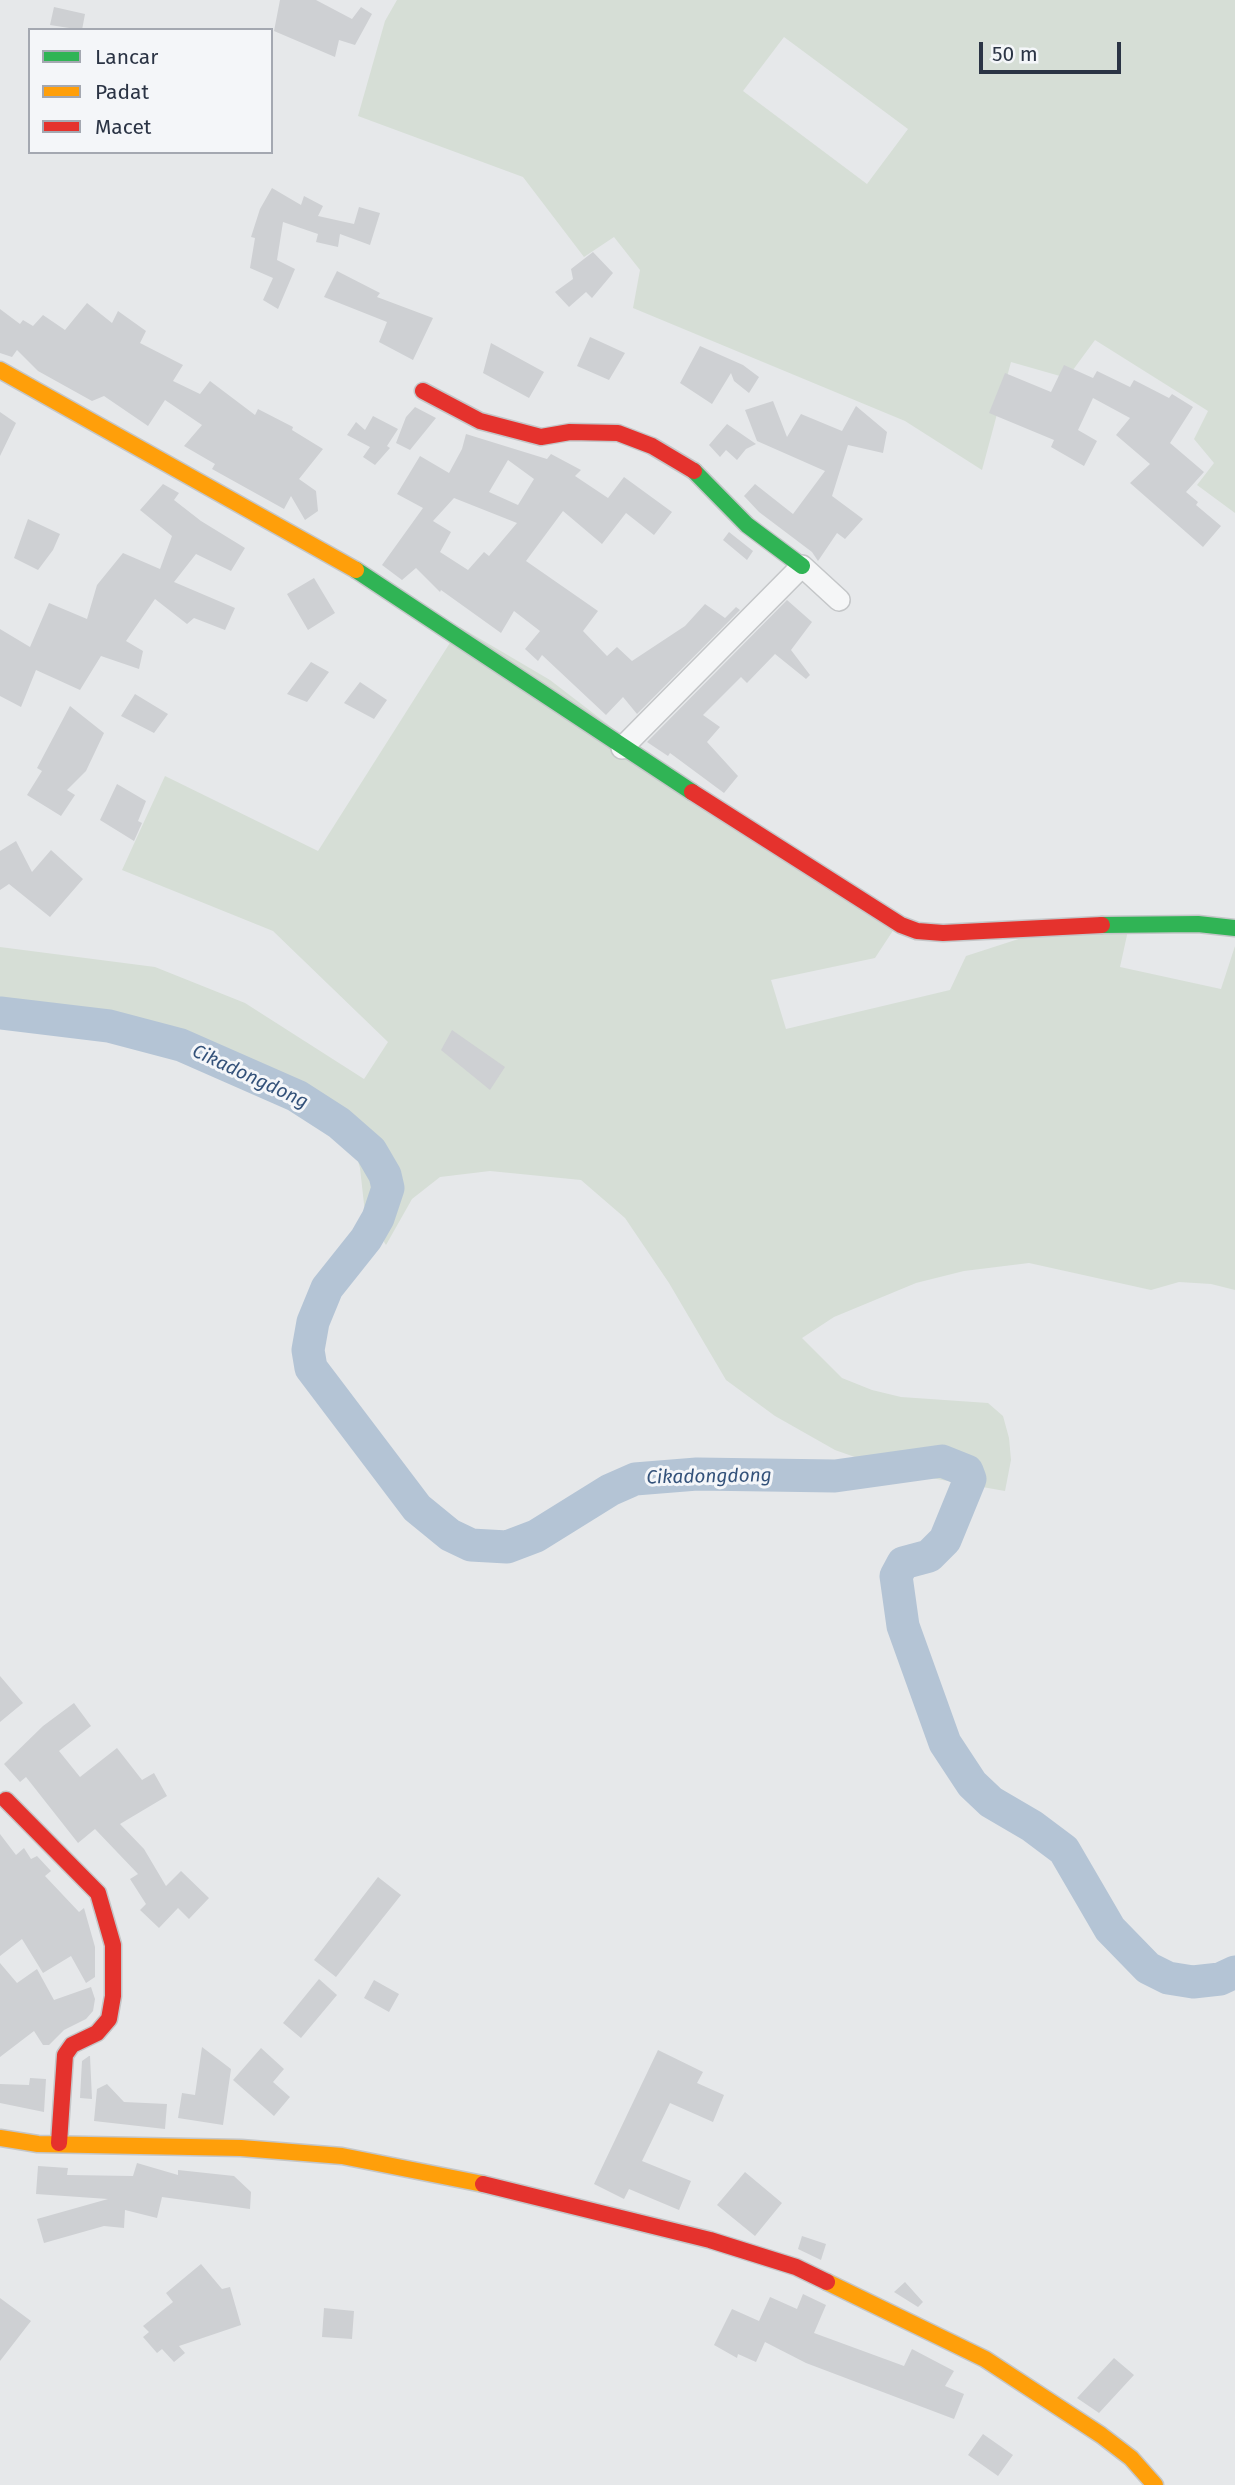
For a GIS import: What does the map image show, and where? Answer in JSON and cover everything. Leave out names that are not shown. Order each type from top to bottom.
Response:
[{"type":"street","points":[[0,369],[349,566],[622,748],[845,892],[917,931],[974,933],[1127,924],[1235,928]]},
{"type":"street","points":[[423,391],[480,421],[510,430],[541,437],[569,432],[618,433],[652,446],[699,474],[747,525],[802,566],[839,600]]},
{"type":"street","points":[[622,748],[802,566]]},
{"type":"street","points":[[6,1800],[98,1893],[113,1945],[113,1996],[108,2019],[97,2033],[72,2045],[65,2055],[60,2143]]},
{"type":"street","points":[[0,2138],[38,2144],[241,2148],[342,2156],[449,2176],[710,2240],[796,2267],[985,2358],[1101,2435],[1131,2458],[1154,2485]]},
{"type":"shaded area","points":[[397,0],[1235,0],[1235,513],[1197,485],[1214,463],[1194,439],[1208,411],[1095,340],[1067,378],[1011,362],[982,470],[905,421],[633,308],[640,270],[614,237],[584,257],[523,177],[358,116],[385,21]],"holes":[[[784,37],[908,129],[867,184],[743,91]]]},
{"type":"shaded area","points":[[460,627],[550,680],[649,756],[896,926],[875,958],[771,980],[786,1029],[950,990],[966,956],[1034,934],[1129,926],[1120,967],[1221,989],[1235,946],[1235,1290],[1211,1284],[1179,1282],[1151,1290],[1029,1263],[964,1271],[916,1283],[834,1317],[802,1338],[842,1378],[872,1390],[901,1397],[988,1403],[1003,1416],[1009,1438],[1011,1460],[1005,1491],[897,1472],[835,1450],[775,1416],[726,1380],[669,1283],[625,1218],[581,1180],[490,1171],[440,1177],[412,1199],[386,1245],[365,1213],[360,1168],[352,1140],[305,1110],[209,1071],[78,1027],[0,1010],[0,947],[155,967],[245,1003],[364,1079],[388,1042],[273,931],[122,870],[165,776],[318,851]]},
{"type":"building","points":[[280,0],[316,0],[352,19],[361,7],[372,14],[355,45],[339,40],[335,57],[274,31]]},
{"type":"building","points":[[54,7],[85,14],[82,28],[50,25]]},
{"type":"building","points":[[272,188],[301,205],[304,196],[323,206],[318,216],[354,224],[359,207],[380,213],[370,245],[340,234],[338,247],[316,242],[318,234],[283,222],[277,260],[295,269],[278,309],[263,300],[273,278],[250,268],[255,238],[251,237],[260,209]]},
{"type":"building","points":[[593,252],[613,273],[592,298],[586,292],[569,307],[555,292],[573,279],[571,269]]},
{"type":"building","points":[[337,271],[380,293],[377,297],[433,318],[413,360],[379,342],[387,322],[324,297]]},
{"type":"building","points":[[87,303],[112,323],[118,311],[146,331],[140,343],[183,365],[173,381],[200,394],[210,381],[255,415],[258,409],[293,427],[292,430],[323,449],[299,479],[316,491],[318,511],[305,520],[291,496],[284,509],[212,469],[215,464],[184,446],[202,425],[165,400],[148,426],[104,396],[92,401],[38,371],[17,350],[12,357],[0,353],[0,309],[20,324],[23,320],[33,326],[43,315],[65,330]]},
{"type":"building","points":[[590,337],[625,353],[609,380],[577,366]]},
{"type":"building","points":[[491,343],[544,372],[529,398],[483,373]]},
{"type":"building","points":[[700,346],[743,365],[759,377],[749,393],[734,381],[731,373],[712,404],[680,383]]},
{"type":"building","points":[[1064,365],[1093,378],[1097,371],[1130,387],[1134,380],[1169,398],[1172,394],[1193,407],[1170,443],[1204,472],[1186,492],[1198,502],[1196,505],[1221,526],[1203,547],[1130,483],[1150,464],[1116,435],[1130,418],[1093,398],[1078,430],[1097,441],[1084,466],[1051,447],[1054,440],[989,413],[1005,373],[1051,392]]},
{"type":"building","points":[[773,401],[787,437],[801,414],[842,431],[856,406],[887,432],[883,453],[848,445],[832,496],[863,519],[845,539],[837,533],[818,561],[812,552],[759,512],[744,496],[755,484],[793,514],[825,471],[757,441],[745,410]]},
{"type":"building","points":[[415,407],[436,418],[410,450],[396,443],[406,417]]},
{"type":"building","points":[[0,412],[16,423],[0,456]]},
{"type":"building","points":[[373,416],[398,429],[387,446],[390,448],[375,465],[363,457],[370,447],[347,435],[356,422],[365,430]]},
{"type":"building","points":[[727,424],[756,444],[746,449],[737,460],[726,450],[720,457],[709,445]]},
{"type":"building","points":[[466,434],[547,459],[551,454],[581,470],[575,476],[608,498],[624,477],[672,512],[654,535],[626,513],[602,544],[563,511],[526,561],[598,611],[583,631],[607,656],[617,647],[632,661],[685,626],[705,604],[725,618],[736,607],[740,610],[637,714],[623,697],[606,715],[542,655],[538,661],[525,649],[540,631],[514,611],[501,633],[441,590],[440,592],[416,568],[402,580],[382,565],[423,508],[397,494],[420,456],[449,473],[462,449]],"holes":[[[508,460],[534,479],[518,505],[489,492]],[[454,498],[517,523],[489,556],[484,552],[468,570],[440,552],[451,532],[433,521]]]},
{"type":"building","points":[[163,484],[179,493],[174,500],[201,521],[245,548],[231,571],[196,554],[174,582],[235,608],[225,630],[194,618],[187,624],[155,599],[126,641],[143,651],[139,669],[101,656],[80,690],[36,670],[21,707],[0,696],[0,629],[30,647],[49,603],[87,619],[97,585],[123,553],[160,569],[172,536],[140,510]]},
{"type":"building","points":[[28,519],[60,534],[53,550],[38,570],[14,558]]},
{"type":"building","points":[[729,532],[753,551],[747,560],[723,540]]},
{"type":"building","points":[[314,578],[335,613],[308,630],[287,594]]},
{"type":"building","points":[[787,600],[812,622],[791,650],[810,675],[806,679],[775,654],[747,683],[741,677],[703,715],[720,727],[707,742],[738,776],[724,793],[670,753],[668,756],[647,742]]},
{"type":"building","points":[[311,662],[329,672],[307,702],[287,694]]},
{"type":"building","points":[[360,682],[387,700],[374,719],[344,703]]},
{"type":"building","points":[[135,694],[168,714],[154,733],[121,716]]},
{"type":"building","points":[[70,706],[104,733],[86,771],[67,790],[75,795],[61,816],[27,795],[42,771],[37,768]]},
{"type":"building","points":[[117,784],[146,801],[138,821],[142,823],[134,841],[100,820]]},
{"type":"building","points":[[16,841],[32,872],[51,850],[83,879],[50,917],[9,884],[0,890],[0,851]]},
{"type":"building","points":[[452,1030],[505,1067],[490,1090],[441,1050]]},
{"type":"building","points":[[0,1676],[23,1703],[0,1722]]},
{"type":"building","points":[[74,1703],[91,1726],[59,1751],[80,1777],[117,1748],[142,1780],[154,1773],[167,1796],[120,1824],[144,1849],[166,1886],[181,1871],[209,1898],[189,1919],[178,1908],[159,1928],[140,1910],[146,1904],[130,1879],[138,1874],[95,1829],[78,1843],[26,1777],[20,1782],[4,1764],[43,1726]]},
{"type":"building","points":[[0,1834],[16,1855],[24,1848],[31,1859],[37,1856],[51,1871],[45,1876],[79,1912],[84,1908],[95,1947],[95,1977],[86,1983],[71,1956],[43,1973],[22,1939],[0,1956]]},
{"type":"building","points":[[378,1877],[401,1895],[336,1977],[314,1960]]},
{"type":"building","points":[[0,1963],[17,1983],[37,1969],[54,2000],[91,1987],[95,1999],[93,2011],[86,2019],[64,2030],[49,2045],[43,2045],[34,2031],[0,2057]]},
{"type":"building","points":[[319,1979],[337,1995],[301,2038],[283,2023]]},
{"type":"building","points":[[374,1980],[399,1994],[389,2012],[364,1998]]},
{"type":"building","points":[[202,2047],[231,2069],[223,2125],[178,2118],[182,2093],[195,2095]]},
{"type":"building","points":[[261,2048],[284,2069],[273,2082],[290,2097],[274,2116],[233,2080]]},
{"type":"building","points":[[658,2050],[703,2072],[697,2083],[724,2095],[713,2122],[670,2103],[642,2161],[691,2181],[679,2210],[629,2189],[624,2199],[594,2184]]},
{"type":"building","points":[[89,2056],[92,2099],[80,2098],[82,2061]]},
{"type":"building","points":[[30,2078],[46,2079],[44,2112],[0,2103],[0,2084],[29,2085]]},
{"type":"building","points":[[107,2084],[124,2102],[167,2104],[165,2129],[94,2121],[97,2089]]},
{"type":"building","points":[[137,2163],[178,2175],[178,2170],[234,2176],[251,2192],[250,2209],[162,2197],[157,2218],[125,2210],[124,2228],[104,2226],[44,2243],[37,2219],[108,2199],[36,2194],[38,2166],[68,2168],[67,2175],[133,2176]]},
{"type":"building","points":[[745,2172],[782,2203],[755,2236],[717,2205]]},
{"type":"building","points":[[802,2236],[826,2244],[821,2260],[798,2249]]},
{"type":"building","points":[[201,2264],[222,2289],[230,2287],[241,2325],[179,2346],[185,2353],[174,2362],[162,2349],[157,2353],[143,2337],[149,2332],[143,2326],[173,2302],[166,2293]]},
{"type":"building","points":[[905,2282],[923,2302],[918,2307],[894,2292]]},
{"type":"building","points":[[803,2294],[826,2305],[814,2333],[904,2366],[912,2349],[954,2371],[945,2386],[964,2394],[954,2419],[806,2363],[765,2342],[756,2362],[738,2354],[737,2358],[714,2345],[732,2309],[759,2321],[770,2297],[797,2309]]},
{"type":"building","points":[[0,2298],[31,2321],[0,2361]]},
{"type":"building","points":[[324,2308],[354,2311],[352,2339],[322,2337]]},
{"type":"building","points":[[1114,2358],[1134,2375],[1099,2413],[1077,2398]]},
{"type":"building","points":[[983,2434],[1013,2455],[998,2476],[968,2455]]},
{"type":"waterway","name":"Cikadongdong","points":[[0,1013],[109,1026],[181,1045],[297,1096],[339,1123],[371,1151],[385,1175],[388,1188],[378,1218],[366,1239],[327,1288],[313,1322],[308,1350],[311,1368],[417,1508],[450,1535],[471,1545],[507,1547],[536,1536],[610,1490],[635,1479],[697,1474],[835,1476],[942,1461],[967,1471],[970,1479],[945,1540],[929,1556],[903,1563],[896,1576],[903,1626],[945,1743],[972,1784],[991,1802],[1032,1826],[1064,1850],[1110,1929],[1148,1968],[1168,1978],[1193,1982],[1220,1979],[1235,1972]]},
{"type":"traffic: fast","points":[[694,471],[747,525],[802,566]]},
{"type":"traffic: fast","points":[[356,570],[692,792]]},
{"type":"traffic: fast","points":[[1102,925],[1198,924],[1235,928]]},
{"type":"traffic: slow","points":[[0,370],[356,570]]},
{"type":"traffic: slow","points":[[0,2138],[38,2144],[241,2148],[342,2156],[483,2184]]},
{"type":"traffic: slow","points":[[827,2282],[985,2359],[1101,2435],[1131,2458],[1155,2485]]},
{"type":"traffic: jam","points":[[423,391],[480,421],[541,437],[570,432],[618,433],[652,446],[694,471]]},
{"type":"traffic: jam","points":[[692,792],[901,925],[917,931],[943,933],[1102,925]]},
{"type":"traffic: jam","points":[[6,1800],[98,1893],[113,1945],[113,1996],[109,2019],[97,2033],[72,2045],[65,2055],[59,2143]]},
{"type":"traffic: jam","points":[[483,2184],[710,2240],[796,2267],[827,2282]]}]
